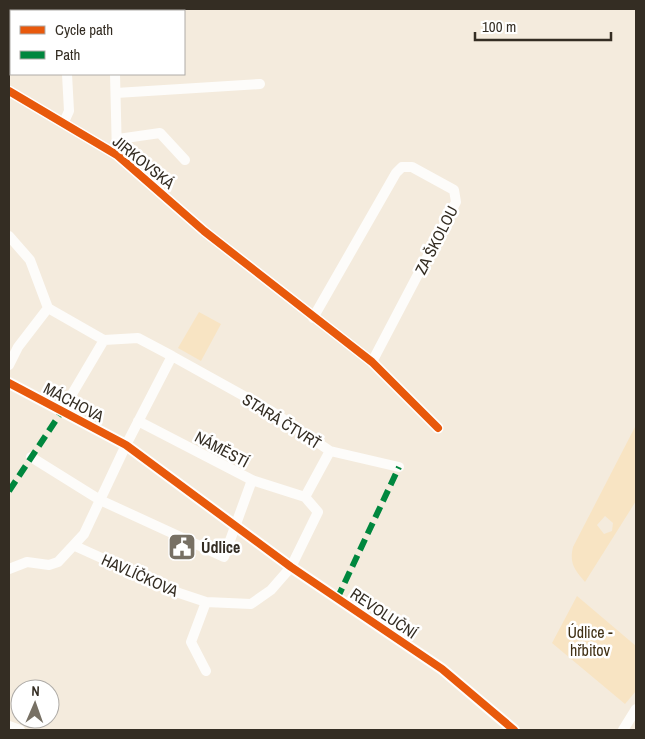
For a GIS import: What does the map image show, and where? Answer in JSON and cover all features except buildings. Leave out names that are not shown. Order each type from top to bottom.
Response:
[{"type":"street","points":[[64,122],[69,111],[67,75]]},
{"type":"street","name":"JIRKOVSKÁ","points":[[115,75],[117,155]]},
{"type":"street","points":[[116,92],[260,84]]},
{"type":"street","name":"JIRKOVSKÁ","points":[[9,92],[64,122],[117,155],[204,231],[313,318],[372,362],[438,428]]},
{"type":"street","points":[[118,139],[160,133],[185,160]]},
{"type":"street","name":"ZA ŠKOLOU","points":[[313,318],[396,173],[402,167],[412,167],[454,190],[456,202],[372,362]]},
{"type":"street","points":[[9,236],[30,260],[48,308],[104,340],[62,411]]},
{"type":"street","points":[[9,365],[18,347],[48,308]]},
{"type":"street","name":"STARÁ ČTVRŤ","points":[[104,340],[138,338],[276,414],[330,451],[399,467]]},
{"type":"street","points":[[9,569],[26,562],[49,565],[58,562],[75,546],[84,534],[126,445],[172,356]]},
{"type":"street","name":"MÁCHOVA","points":[[9,383],[126,445]]},
{"type":"street","name":"NÁMĚSTÍ","points":[[138,421],[252,480],[305,497]]},
{"type":"street","points":[[126,445],[234,525]]},
{"type":"street","points":[[305,497],[330,451]]},
{"type":"street","points":[[31,458],[100,500]]},
{"type":"street","name":"NÁMĚSTÍ","points":[[100,500],[224,557],[234,525],[252,480]]},
{"type":"street","name":"HAVLÍČKOVA","points":[[75,546],[179,593],[206,602],[251,604],[271,590],[290,567],[318,512],[305,497]]},
{"type":"street","name":"REVOLUČNÍ","points":[[234,525],[290,567],[442,669],[514,730]]},
{"type":"street","points":[[206,602],[191,642],[206,671]]},
{"type":"street","points":[[623,730],[636,709]]},
{"type":"street","points":[[9,726],[20,730]]},
{"type":"green space","points":[[199,312],[221,324],[201,361],[178,348]]},
{"type":"green space","points":[[636,425],[636,501],[585,582],[578,574],[572,562],[573,547]],"holes":[[[605,516],[613,523],[612,531],[604,534],[597,525]]]},
{"type":"green space","name":"Údlice - hřbitov","points":[[577,596],[636,646],[636,691],[625,704],[552,643]]},
{"type":"marked path","points":[[9,491],[62,411]]},
{"type":"marked path","points":[[337,599],[399,467]]},
{"type":"cycle path","points":[[9,91],[117,155],[204,231],[372,362],[438,428]]},
{"type":"cycle path","points":[[9,383],[126,445],[291,567],[442,669],[514,730]]},
{"type":"place","name":"Údlice","points":[[182,547]]}]
